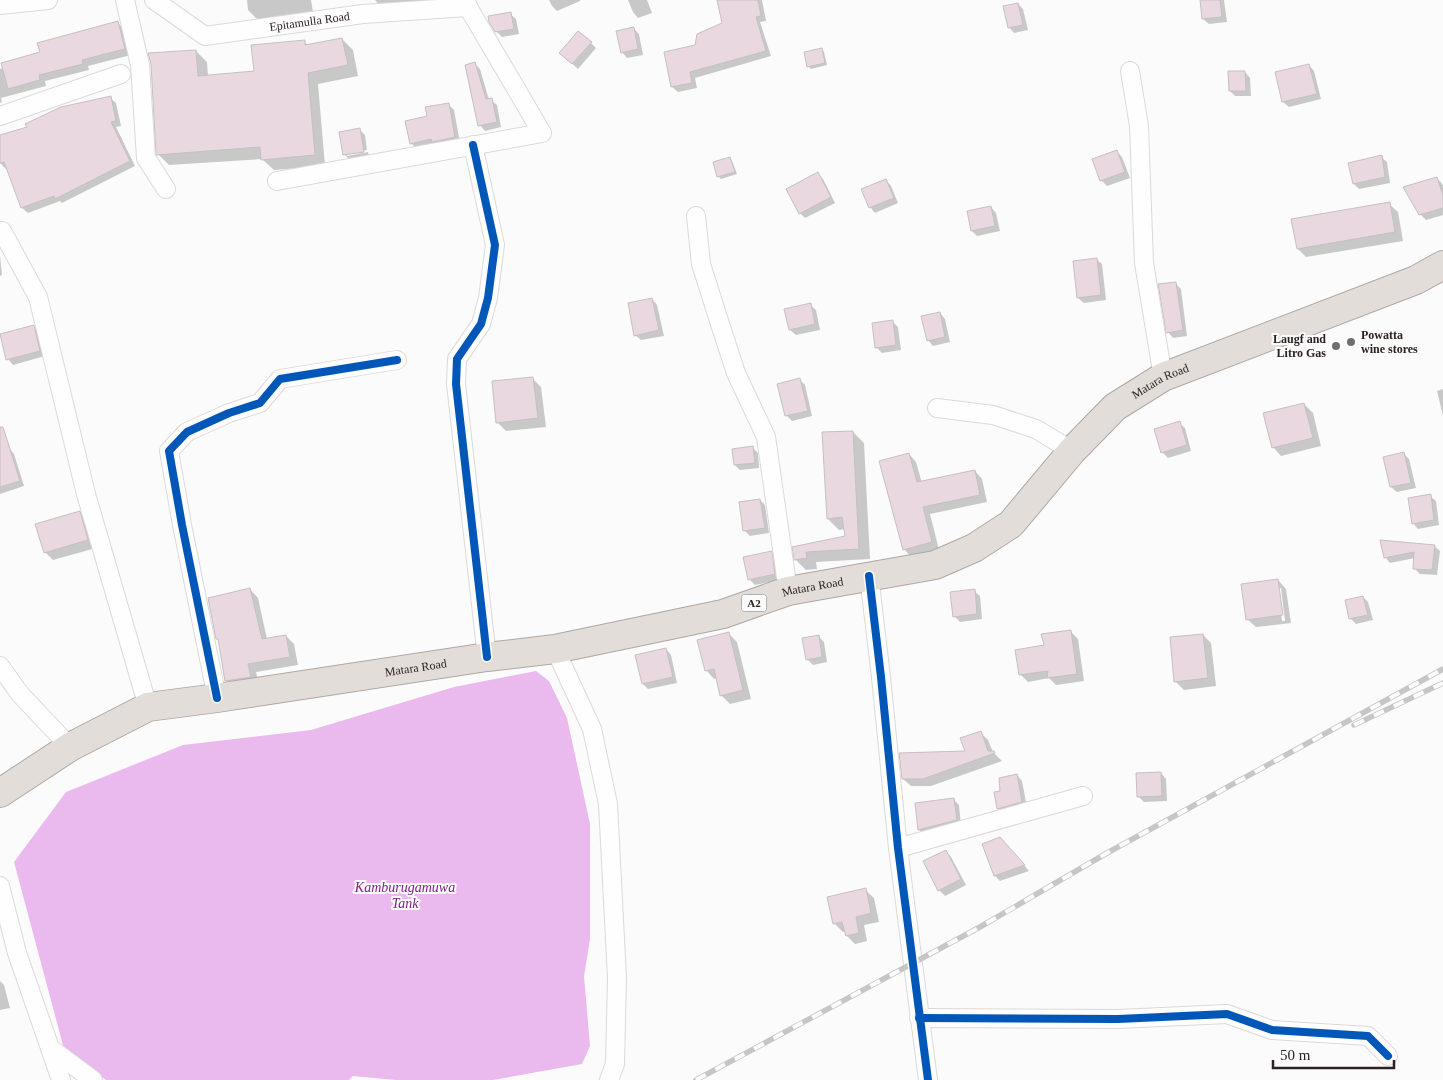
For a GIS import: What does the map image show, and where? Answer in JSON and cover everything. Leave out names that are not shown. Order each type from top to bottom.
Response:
[{"type":"highway","name":"Matara Road","points":[[0,793],[70,747],[148,707],[487,657],[555,649],[723,614],[788,591],[935,565],[974,548],[1012,524],[1072,451],[1115,407],[1163,377],[1416,280],[1443,265]]},
{"type":"street","points":[[0,5],[48,0]]},
{"type":"street","points":[[125,0],[140,65],[146,158],[166,189]]},
{"type":"street","name":"Epitamulla Road","points":[[154,0],[205,36],[363,14],[467,3]]},
{"type":"street","points":[[277,181],[542,133],[467,3]]},
{"type":"street","points":[[1130,71],[1139,126],[1144,263],[1163,377]]},
{"type":"street","points":[[0,116],[121,74]]},
{"type":"street","points":[[473,145],[495,245],[488,298],[481,324],[457,359],[456,384],[487,657]]},
{"type":"street","points":[[696,216],[701,264],[725,340],[736,373],[766,437],[788,591]]},
{"type":"street","points":[[1,233],[38,297],[86,494],[148,707]]},
{"type":"street","points":[[217,698],[182,525],[170,451],[188,432],[229,413],[260,402],[280,379],[397,360]]},
{"type":"street","points":[[937,408],[993,414],[1036,429],[1072,451]]},
{"type":"street","points":[[869,576],[898,848],[928,1080]]},
{"type":"street","points":[[555,649],[592,729],[608,804],[617,978],[615,1064],[609,1080]]},
{"type":"street","points":[[0,666],[20,694],[70,747]]},
{"type":"street","points":[[898,848],[1083,796]]},
{"type":"street","points":[[0,886],[17,953],[61,1080]]},
{"type":"street","points":[[919,1018],[1118,1019],[1227,1014],[1272,1030],[1368,1036],[1388,1056]]},
{"type":"street","points":[[50,1048],[93,1080]]},
{"type":"water","name":"Kamburugamuwa Tank","points":[[536,671],[549,681],[567,718],[590,824],[590,939],[584,976],[590,1046],[582,1064],[493,1080],[396,1080],[353,1076],[349,1080],[106,1080],[64,1049],[14,862],[66,792],[183,745],[311,730],[454,687]]},
{"type":"building","points":[[717,0],[758,0],[761,16],[756,17],[766,51],[690,72],[692,83],[671,87],[664,52],[695,45],[697,34],[722,23]]},
{"type":"building","points":[[1200,0],[1220,0],[1222,17],[1202,19]]},
{"type":"building","points":[[1018,3],[1023,25],[1008,28],[1003,6]]},
{"type":"building","points":[[511,12],[514,29],[495,32],[488,16]]},
{"type":"building","points":[[118,21],[125,49],[82,60],[83,64],[39,75],[40,80],[8,89],[1,63],[40,52],[37,43]]},
{"type":"building","points":[[634,27],[638,49],[621,53],[616,31]]},
{"type":"building","points":[[578,31],[592,42],[572,64],[559,53]]},
{"type":"building","points":[[342,38],[348,65],[308,73],[315,155],[261,160],[260,147],[156,155],[151,64],[148,53],[196,50],[198,76],[254,71],[251,45],[305,40],[305,45]]},
{"type":"building","points":[[822,48],[825,63],[807,67],[804,52]]},
{"type":"building","points":[[475,62],[486,99],[492,98],[497,122],[478,126],[465,65]]},
{"type":"building","points":[[1309,64],[1317,94],[1282,102],[1275,72]]},
{"type":"building","points":[[1228,71],[1245,71],[1246,91],[1229,91]]},
{"type":"building","points":[[111,96],[116,121],[111,122],[130,161],[55,199],[54,196],[21,208],[4,162],[0,163],[0,135],[27,127],[25,124],[61,107]]},
{"type":"building","points":[[449,103],[455,137],[432,142],[431,139],[410,144],[405,121],[427,116],[425,107]]},
{"type":"building","points":[[360,128],[364,152],[343,155],[339,132]]},
{"type":"building","points":[[1117,150],[1125,172],[1100,181],[1092,159]]},
{"type":"building","points":[[1382,155],[1385,177],[1353,184],[1348,163]]},
{"type":"building","points":[[730,157],[735,172],[717,177],[713,162]]},
{"type":"building","points":[[818,172],[831,197],[799,214],[786,189]]},
{"type":"building","points":[[1437,177],[1443,196],[1443,208],[1419,215],[1403,187]]},
{"type":"building","points":[[886,179],[894,198],[869,208],[861,189]]},
{"type":"building","points":[[1390,202],[1395,232],[1297,249],[1291,219]]},
{"type":"building","points":[[991,206],[995,226],[971,231],[967,211]]},
{"type":"building","points":[[1097,258],[1101,295],[1077,298],[1073,261]]},
{"type":"building","points":[[1176,282],[1183,330],[1166,333],[1158,284]]},
{"type":"building","points":[[652,298],[659,330],[634,336],[628,303]]},
{"type":"building","points":[[811,303],[815,324],[789,330],[784,309]]},
{"type":"building","points":[[940,312],[945,337],[927,341],[921,316]]},
{"type":"building","points":[[893,320],[896,345],[875,348],[872,323]]},
{"type":"building","points":[[34,325],[40,351],[6,360],[0,334]]},
{"type":"building","points":[[533,377],[538,418],[496,423],[492,381]]},
{"type":"building","points":[[800,378],[808,411],[785,416],[777,384]]},
{"type":"building","points":[[1304,403],[1313,438],[1272,448],[1263,413]]},
{"type":"building","points":[[1180,421],[1187,445],[1161,453],[1154,429]]},
{"type":"building","points":[[0,427],[3,427],[20,481],[0,487]]},
{"type":"building","points":[[853,431],[859,549],[806,552],[807,558],[794,560],[792,547],[845,536],[842,517],[827,519],[822,432]]},
{"type":"building","points":[[753,446],[755,463],[734,465],[732,449]]},
{"type":"building","points":[[1404,452],[1411,483],[1390,487],[1383,457]]},
{"type":"building","points":[[909,453],[917,482],[975,470],[980,495],[923,507],[932,542],[903,550],[879,461]]},
{"type":"building","points":[[1431,494],[1434,520],[1412,524],[1408,498]]},
{"type":"building","points":[[760,499],[765,528],[743,531],[739,502]]},
{"type":"building","points":[[80,511],[88,540],[44,553],[35,524]]},
{"type":"building","points":[[1380,540],[1435,545],[1432,570],[1413,569],[1414,552],[1384,558]]},
{"type":"building","points":[[772,551],[775,574],[748,580],[743,557]]},
{"type":"building","points":[[1278,579],[1283,615],[1246,620],[1241,584]]},
{"type":"building","points":[[250,588],[262,639],[286,635],[290,657],[248,664],[251,677],[225,681],[218,639],[216,639],[208,598]]},
{"type":"building","points":[[975,589],[977,614],[953,617],[950,592]]},
{"type":"building","points":[[1363,596],[1368,615],[1349,619],[1345,600]]},
{"type":"building","points":[[1071,630],[1077,674],[1047,678],[1048,671],[1019,675],[1015,650],[1044,645],[1041,634]]},
{"type":"building","points":[[729,632],[743,690],[720,696],[714,669],[705,671],[697,640]]},
{"type":"building","points":[[1203,634],[1208,678],[1174,682],[1170,637]]},
{"type":"building","points":[[819,635],[822,657],[806,660],[802,638]]},
{"type":"building","points":[[666,648],[673,677],[642,684],[635,655]]},
{"type":"building","points":[[981,731],[988,751],[994,751],[995,753],[923,779],[902,779],[899,753],[965,751],[960,738]]},
{"type":"building","points":[[1161,772],[1162,796],[1137,797],[1136,773]]},
{"type":"building","points":[[1017,774],[1022,802],[997,809],[994,792],[1000,791],[999,778]]},
{"type":"building","points":[[954,798],[957,820],[918,830],[915,803]]},
{"type":"building","points":[[1000,837],[1025,865],[994,876],[982,844]]},
{"type":"building","points":[[946,850],[961,879],[938,891],[923,861]]},
{"type":"building","points":[[866,888],[871,913],[856,917],[859,933],[846,936],[842,922],[833,924],[827,897]]},
{"type":"railway","points":[[696,1080],[980,927],[1107,853],[1443,669]]},
{"type":"railway","points":[[1354,725],[1443,683]]},
{"type":"cycle path","points":[[473,145],[495,245],[488,298],[481,324],[457,359],[456,384],[487,657]]},
{"type":"cycle path","points":[[217,698],[169,451],[187,432],[229,413],[260,403],[280,379],[397,360]]},
{"type":"cycle path","points":[[869,576],[898,848],[928,1080]]},
{"type":"cycle path","points":[[919,1018],[1118,1019],[1227,1014],[1272,1030],[1368,1036],[1388,1056]]},
{"type":"place","name":"Powatta wine stores","points":[[1351,342]]},
{"type":"place","name":"Laugf and Litro Gas","points":[[1336,346]]}]
